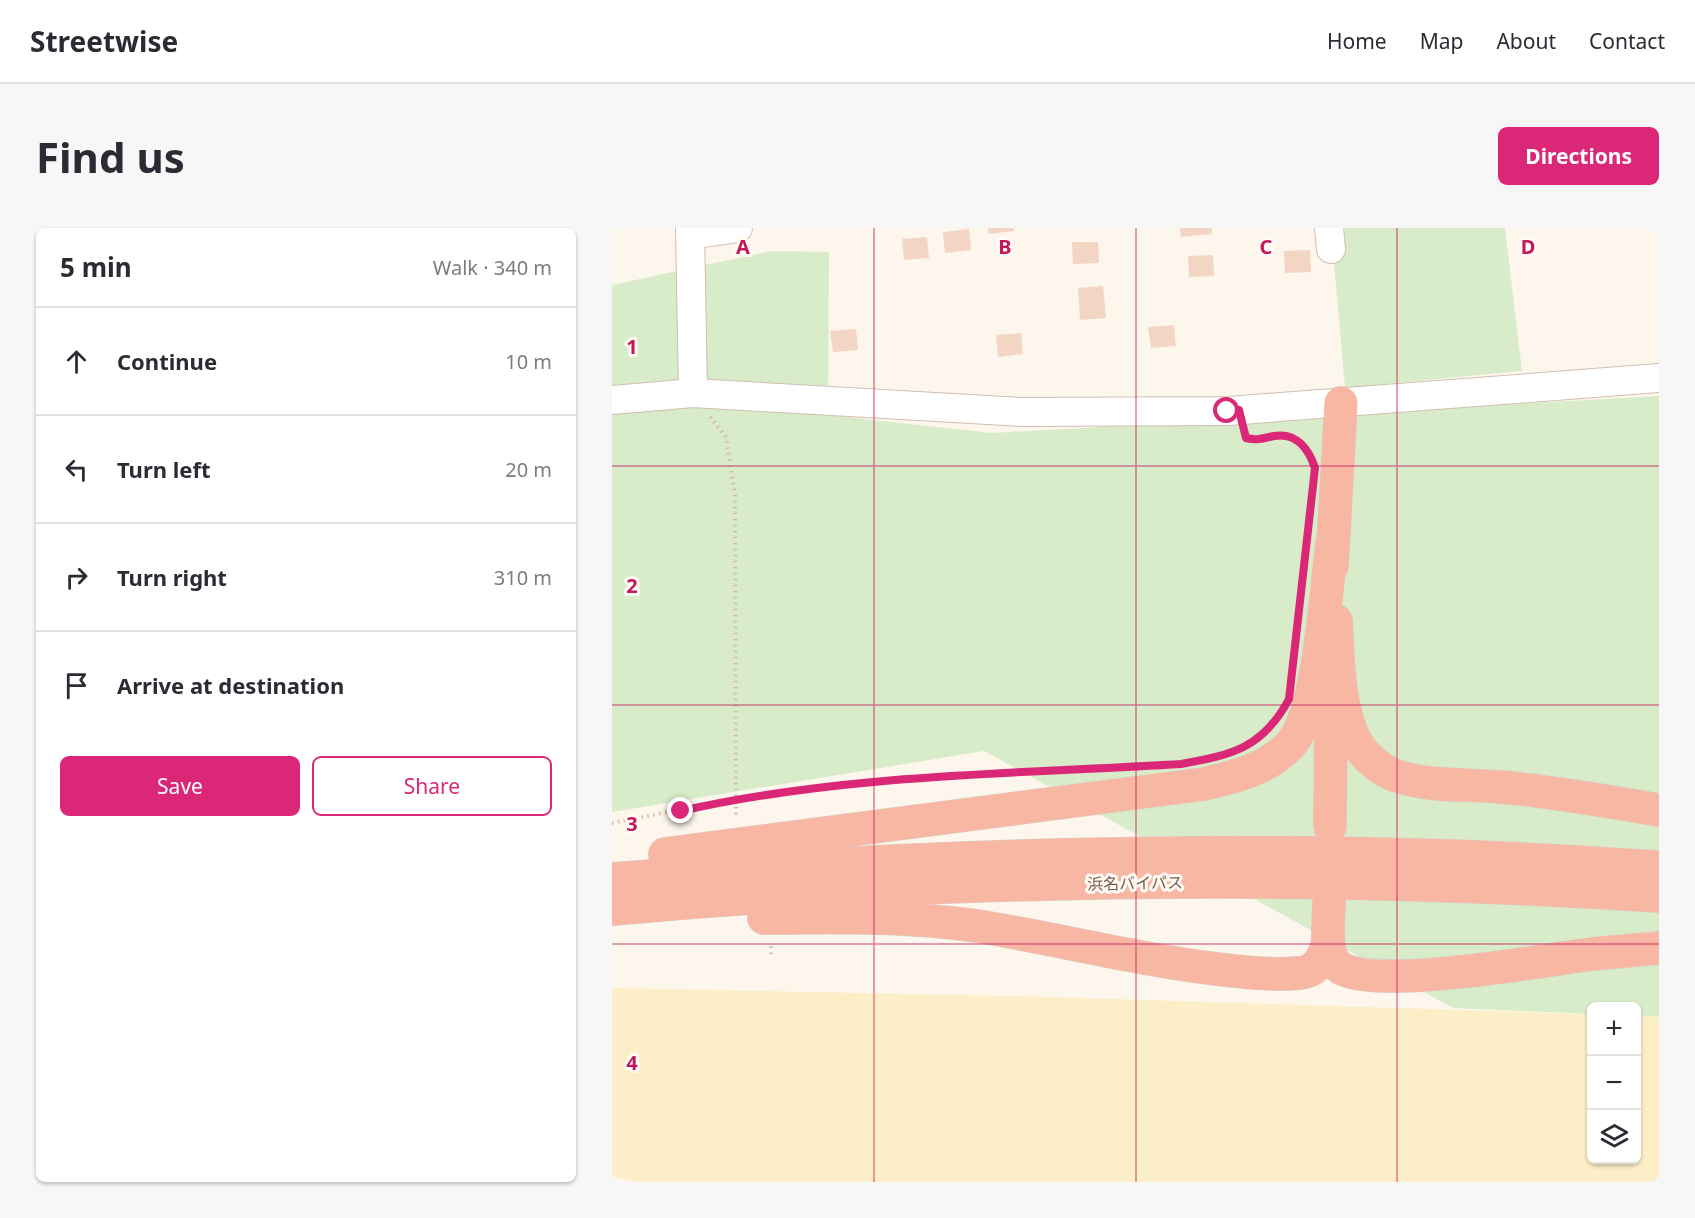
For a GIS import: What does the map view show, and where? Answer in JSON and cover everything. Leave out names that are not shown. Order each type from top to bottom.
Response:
[{"type":"highway","points":[[1329,826],[1332,544],[1341,404]]},
{"type":"highway","points":[[1332,544],[1338,656],[1347,720],[1357,743],[1373,763],[1395,776],[1420,782],[1571,794],[1659,810]]},
{"type":"highway","points":[[612,861],[1204,784],[1246,774],[1270,762],[1292,743],[1309,708],[1332,544]]},
{"type":"highway","name":"浜名バイパス","points":[[612,879],[776,866],[992,856],[1178,853],[1450,856],[1659,867]]},
{"type":"highway","name":"浜名バイパス","points":[[612,909],[861,890],[1283,881],[1452,885],[1659,896]]},
{"type":"highway","points":[[1329,904],[1328,942],[1331,958],[1343,970],[1379,975],[1433,975],[1659,948]]},
{"type":"highway","points":[[612,925],[717,919],[841,917],[926,921],[977,927],[1140,958],[1232,971],[1280,973],[1303,973],[1315,968],[1324,958],[1328,942]]},
{"type":"street","points":[[693,393],[690,232],[738,228]]},
{"type":"street","points":[[612,399],[693,393],[1022,412],[1239,410],[1659,378]]},
{"type":"path","points":[[693,393],[726,437],[735,495],[734,799],[736,818]]},
{"type":"path","points":[[1239,410],[1246,438],[1259,441],[1276,436],[1298,441],[1309,451],[1315,468]]},
{"type":"path","points":[[612,823],[734,799],[905,779],[1117,768]]},
{"type":"green space","points":[[1331,228],[1505,228],[1522,371],[1345,388]]},
{"type":"green space","points":[[771,251],[829,252],[828,415],[992,433],[1659,396],[1659,1017],[1641,1016],[1641,1002],[1587,1002],[1587,1014],[1453,1008],[984,751],[612,812],[612,285]]},
{"type":"sand","points":[[612,988],[1050,997],[1587,1014],[1587,1164],[1641,1164],[1641,1016],[1659,1017],[1659,1182],[638,1182],[612,1177]]},
{"type":"building","points":[[988,228],[1014,228],[1014,231],[989,234]]},
{"type":"building","points":[[1180,228],[1212,228],[1212,234],[1181,237]]},
{"type":"building","points":[[969,229],[971,250],[945,253],[943,232]]},
{"type":"building","points":[[927,237],[929,258],[904,260],[902,239]]},
{"type":"building","points":[[1072,242],[1098,242],[1099,263],[1073,264]]},
{"type":"building","points":[[1310,250],[1311,272],[1285,273],[1284,251]]},
{"type":"building","points":[[1213,255],[1214,276],[1189,277],[1188,256]]},
{"type":"building","points":[[1103,286],[1106,318],[1080,320],[1078,288]]},
{"type":"building","points":[[1174,325],[1176,346],[1151,348],[1148,327]]},
{"type":"building","points":[[856,329],[858,350],[833,352],[830,331]]},
{"type":"building","points":[[1021,333],[1023,354],[998,357],[996,335]]},
{"type":"route","points":[[681,811],[734,799],[905,779],[1181,764],[1225,756],[1259,740],[1278,719],[1289,699],[1315,468],[1309,451],[1298,441],[1286,436],[1276,436],[1259,441],[1246,438],[1239,410],[1227,411]]}]
